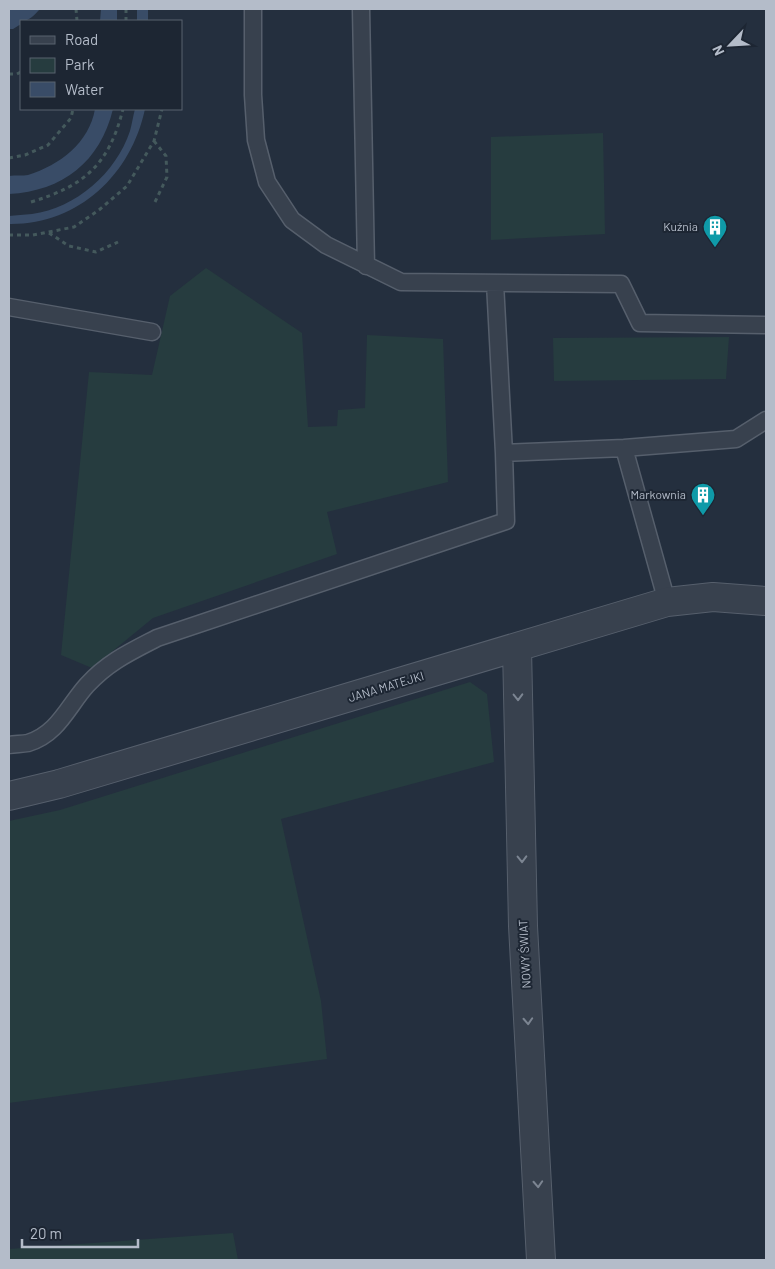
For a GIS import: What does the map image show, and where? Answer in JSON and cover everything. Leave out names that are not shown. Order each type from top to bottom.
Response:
[{"type":"street","name":"JANA MATEJKI","points":[[9,796],[59,784],[668,602],[713,597],[766,601]]},
{"type":"street","name":"NOWY ŚWIAT","points":[[517,648],[523,926],[541,1260]]},
{"type":"lane","points":[[253,9],[253,95],[256,131],[266,182],[292,220],[326,246],[401,282],[621,284],[640,323],[766,325]]},
{"type":"lane","points":[[361,9],[366,266]]},
{"type":"lane","points":[[9,745],[28,743],[46,735],[60,722],[87,685],[118,658],[158,638],[506,521],[495,283]]},
{"type":"lane","points":[[9,308],[152,332]]},
{"type":"lane","points":[[504,453],[624,448],[736,439],[766,420]]},
{"type":"lane","points":[[624,448],[668,602]]},
{"type":"path","points":[[9,158],[25,155],[48,145],[71,118],[73,110]]},
{"type":"path","points":[[30,202],[56,194],[74,185],[87,174],[110,147],[123,110]]},
{"type":"path","points":[[9,235],[33,236],[74,227],[106,204],[127,186],[154,141],[162,110]]},
{"type":"path","points":[[154,141],[166,156],[167,177],[155,202]]},
{"type":"path","points":[[48,233],[69,246],[96,252],[118,242]]},
{"type":"green space","points":[[603,133],[605,234],[491,240],[491,137]]},
{"type":"green space","points":[[206,268],[302,333],[308,427],[337,426],[338,410],[365,408],[367,335],[443,339],[448,482],[327,512],[337,554],[153,618],[92,668],[61,655],[89,372],[152,375],[170,296]]},
{"type":"green space","points":[[729,337],[726,379],[554,381],[553,338]]},
{"type":"green space","points":[[470,682],[487,694],[494,762],[281,819],[321,1001],[327,1059],[9,1103],[9,821],[60,810]]},
{"type":"green space","points":[[233,1233],[238,1260],[9,1260],[9,1249]]},
{"type":"water","points":[[9,9],[40,9],[29,19],[20,20],[20,25],[9,29]]},
{"type":"water","points":[[101,9],[117,9],[117,20],[100,20]]},
{"type":"water","points":[[137,9],[148,9],[148,20],[137,20]]},
{"type":"water","points":[[95,110],[113,110],[99,144],[89,158],[76,170],[62,180],[46,187],[28,192],[9,194],[9,176],[28,175],[62,159],[80,142],[92,121]]},
{"type":"water","points":[[135,110],[145,110],[138,133],[128,155],[114,175],[98,192],[79,205],[57,216],[34,222],[9,224],[9,216],[32,214],[48,210],[79,196],[92,186],[115,161],[130,131]]},
{"type":"place","name":"Kuźnia","points":[[715,248]]},
{"type":"place","name":"Markownia","points":[[703,516]]}]
